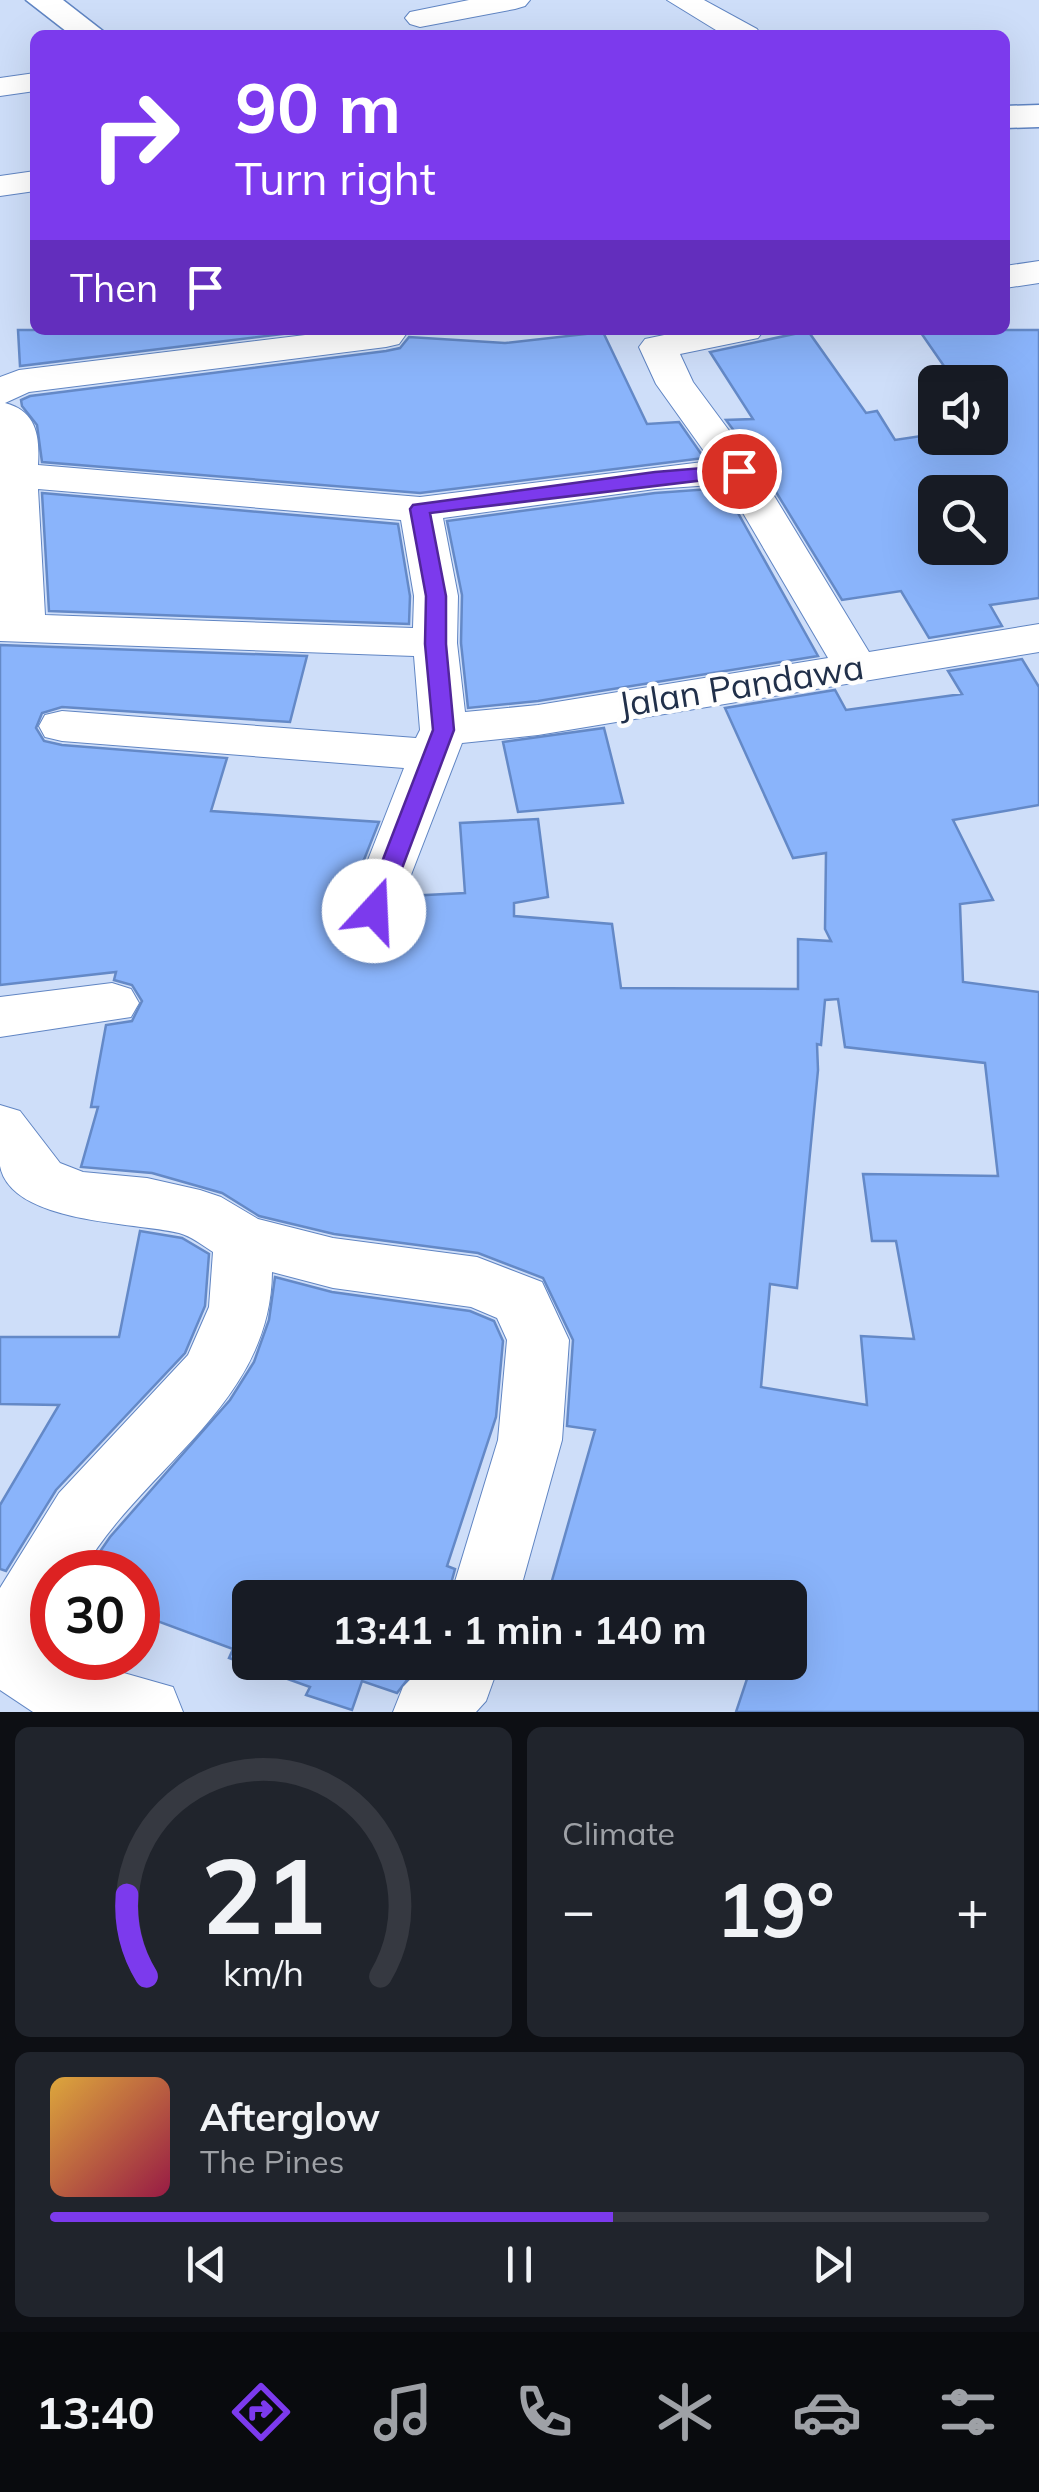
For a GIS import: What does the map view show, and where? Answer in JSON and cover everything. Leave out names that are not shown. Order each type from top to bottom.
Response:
[{"type":"street","points":[[42,0],[85,30]]},
{"type":"street","points":[[420,18],[515,0]]},
{"type":"street","points":[[682,0],[737,30]]},
{"type":"street","points":[[0,88],[30,83]]},
{"type":"street","points":[[1010,117],[1039,116]]},
{"type":"street","points":[[0,186],[30,181]]},
{"type":"street","points":[[1010,276],[1039,272]]},
{"type":"street","points":[[0,393],[19,382],[387,335]]},
{"type":"street","points":[[689,335],[645,339],[739,471],[856,667]]},
{"type":"street","points":[[0,414],[12,418],[19,446],[12,626],[436,644]]},
{"type":"street","points":[[16,476],[420,509],[655,477],[739,471]]},
{"type":"street","points":[[374,911],[438,742],[436,596],[420,509]]},
{"type":"street","name":"Jalan Pandawa","points":[[62,726],[438,742],[538,720],[1039,638]]},
{"type":"street","points":[[0,1017],[112,1003]]},
{"type":"street","points":[[0,1128],[40,1179],[78,1195],[200,1214],[243,1240],[333,1263],[477,1282],[520,1300],[538,1340],[530,1440],[489,1580]]},
{"type":"street","points":[[148,1712],[66,1694],[22,1667],[2,1643],[84,1512],[181,1415],[225,1350],[238,1314],[243,1240]]},
{"type":"street","points":[[428,1712],[458,1680]]},
{"type":"building","points":[[18,330],[30,330],[30,335],[274,335],[20,366]]},
{"type":"building","points":[[1010,330],[1039,330],[1039,598],[990,605],[1002,626],[929,638],[901,591],[842,600],[762,469],[726,420],[753,419],[710,352],[789,335],[811,335],[866,413],[877,411],[895,440],[918,437],[918,455],[1008,455],[1008,365],[943,365],[922,335],[1010,335]]},
{"type":"building","points":[[604,335],[647,424],[679,422],[704,458],[420,493],[42,462],[37,425],[21,400],[386,351],[400,348],[409,337],[505,343]]},
{"type":"building","points":[[724,488],[818,656],[538,701],[468,708],[461,643],[462,595],[447,521],[655,493]]},
{"type":"building","points":[[42,493],[398,524],[410,596],[409,624],[49,611]]},
{"type":"building","points":[[0,645],[307,656],[290,722],[62,707],[42,713],[36,728],[44,741],[62,745],[227,758],[211,811],[379,822],[344,910],[353,926],[373,933],[396,925],[407,896],[465,893],[460,823],[538,819],[548,897],[514,903],[514,916],[612,924],[621,988],[798,989],[798,939],[831,941],[825,929],[826,853],[793,858],[725,708],[835,690],[846,710],[962,694],[948,671],[1022,659],[1039,687],[1039,805],[953,820],[993,900],[960,904],[963,982],[1039,992],[1039,1712],[736,1712],[747,1680],[807,1680],[807,1580],[552,1580],[595,1430],[567,1426],[573,1340],[543,1278],[478,1253],[334,1234],[259,1216],[222,1193],[152,1173],[81,1167],[98,1107],[91,1107],[106,1025],[132,1021],[142,1001],[132,985],[114,980],[116,972],[0,985]],"holes":[[[838,999],[845,1047],[985,1063],[998,1176],[863,1174],[872,1241],[896,1241],[914,1339],[861,1336],[867,1405],[761,1387],[770,1284],[797,1288],[818,1070],[817,1044],[821,1045],[825,1000]]]},
{"type":"building","points":[[604,728],[623,803],[518,812],[503,742]]},
{"type":"building","points":[[140,1231],[182,1238],[209,1254],[205,1306],[185,1353],[56,1490],[6,1571],[0,1569],[0,1505],[59,1405],[0,1404],[0,1337],[119,1337]]},
{"type":"building","points":[[275,1277],[332,1292],[470,1311],[494,1321],[503,1341],[496,1417],[447,1566],[455,1569],[452,1580],[232,1580],[232,1649],[160,1622],[160,1550],[101,1550],[230,1400],[254,1362],[269,1320]]},
{"type":"building","points":[[290,1680],[407,1680],[397,1693],[362,1681],[352,1710],[306,1695],[310,1687]]},
{"type":"route","points":[[374,911],[443,730],[436,596],[420,509],[655,477],[739,471]]}]
